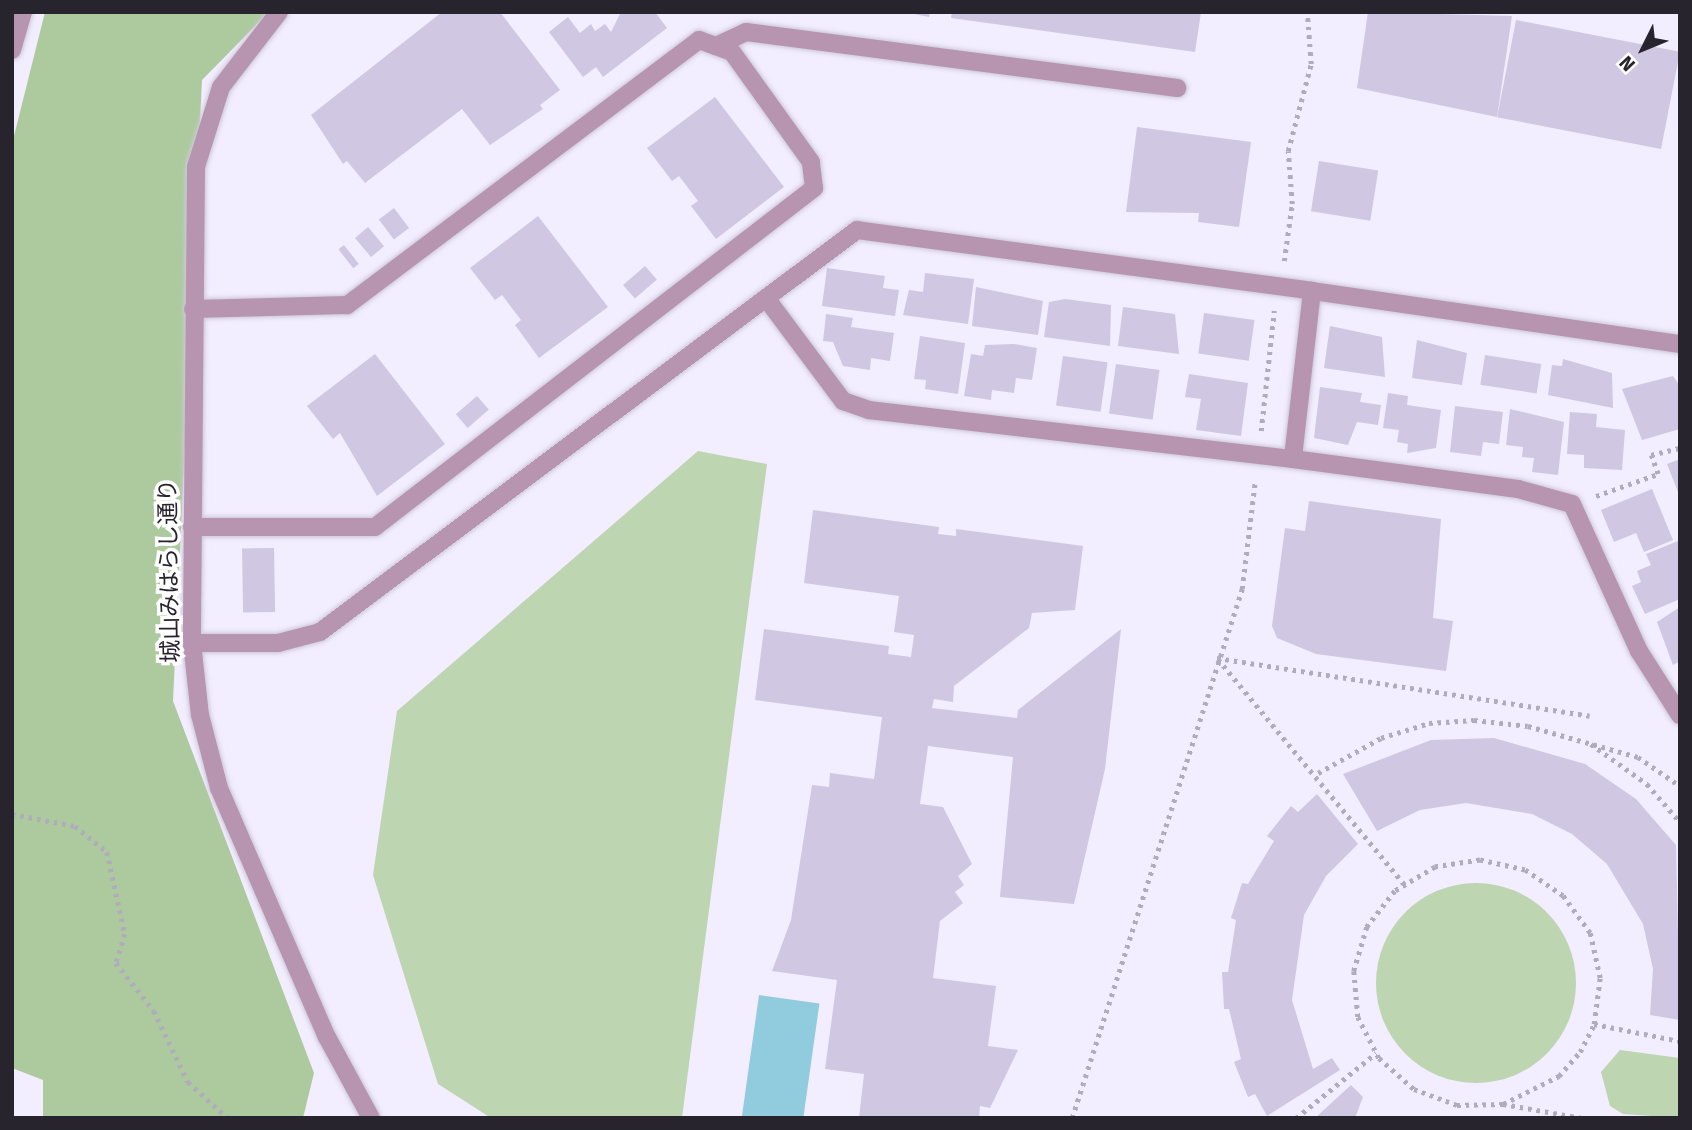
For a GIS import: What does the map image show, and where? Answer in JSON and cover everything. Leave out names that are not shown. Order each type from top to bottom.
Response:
[{"type":"street","points":[[12,50],[23,12]]},
{"type":"street","name":"城山みはらし通り","points":[[279,12],[242,54],[202,133],[193,195],[192,643],[200,715],[219,788],[327,1037],[371,1118]]},
{"type":"street","points":[[716,46],[746,32],[1177,88]]},
{"type":"street","points":[[192,527],[375,527],[814,188],[811,162],[732,52],[699,40],[347,305],[193,309]]},
{"type":"street","points":[[192,643],[278,643],[320,632],[857,230],[1277,285],[1680,344]]},
{"type":"street","points":[[1293,459],[1312,291]]},
{"type":"street","points":[[766,298],[843,401],[869,410],[1293,459],[1518,489],[1572,504],[1639,651],[1680,715]]},
{"type":"path","points":[[1072,1118],[1217,659],[1242,590],[1277,285],[1292,204],[1288,151],[1311,64],[1307,12]]},
{"type":"path","points":[[1572,504],[1658,474],[1651,455],[1680,447]]},
{"type":"path","points":[[1217,659],[1590,716]]},
{"type":"path","points":[[1217,659],[1279,738],[1318,773],[1405,885]]},
{"type":"path","points":[[1318,773],[1381,738],[1429,723],[1528,726],[1637,757],[1680,786]]},
{"type":"path","points":[[1587,741],[1647,784],[1680,822]]},
{"type":"path","points":[[12,814],[75,826],[107,852],[125,934],[116,964],[154,1011],[188,1082],[228,1118]]},
{"type":"path","points":[[1503,1104],[1559,1076],[1594,1024],[1600,978],[1590,933],[1563,896],[1525,870],[1480,860],[1435,867],[1405,885],[1367,927],[1354,971],[1359,1017],[1376,1052],[1414,1089],[1457,1105],[1503,1104],[1582,1118]]},
{"type":"path","points":[[1594,1024],[1680,1041]]},
{"type":"path","points":[[1296,1118],[1376,1052]]},
{"type":"green space","points":[[45,12],[269,12],[202,80],[173,701],[314,1073],[303,1118],[43,1118],[43,1080],[12,1068],[12,144]]},
{"type":"green space","points":[[698,451],[767,464],[682,1118],[491,1118],[438,1084],[373,875],[397,711]]},
{"type":"green space","points":[[1476,883],[1514,891],[1547,912],[1568,945],[1576,983],[1568,1021],[1547,1054],[1514,1075],[1476,1083],[1438,1075],[1405,1054],[1384,1021],[1376,983],[1384,945],[1405,912],[1438,891]]},
{"type":"green space","points":[[1620,1050],[1680,1058],[1680,1118],[1623,1114],[1610,1106],[1601,1072]]},
{"type":"water","points":[[759,995],[819,1003],[803,1118],[742,1118]]},
{"type":"building","points":[[442,12],[500,12],[560,90],[540,105],[543,109],[490,145],[462,109],[365,183],[347,161],[343,164],[311,115]]},
{"type":"building","points":[[621,12],[655,12],[667,28],[603,77],[596,67],[583,77],[549,32],[568,17],[580,33],[591,24],[595,31],[605,24],[611,32]]},
{"type":"building","points":[[904,12],[930,12],[929,17]]},
{"type":"building","points":[[952,12],[1201,12],[1195,52],[951,18]]},
{"type":"building","points":[[1368,12],[1512,16],[1497,117],[1357,88]]},
{"type":"building","points":[[1516,20],[1680,52],[1661,149],[1497,117]]},
{"type":"building","points":[[715,97],[784,187],[716,239],[691,206],[698,201],[679,176],[672,181],[647,148]]},
{"type":"building","points":[[1137,127],[1251,142],[1239,227],[1198,222],[1199,213],[1126,212]]},
{"type":"building","points":[[1319,161],[1378,170],[1370,221],[1311,211]]},
{"type":"building","points":[[394,208],[409,228],[394,239],[379,219]]},
{"type":"building","points":[[538,216],[608,307],[539,358],[515,325],[521,320],[502,295],[495,300],[470,268]]},
{"type":"building","points":[[368,227],[384,246],[371,257],[355,238]]},
{"type":"building","points":[[344,245],[359,264],[353,268],[338,249]]},
{"type":"building","points":[[645,266],[657,280],[635,299],[623,285]]},
{"type":"building","points":[[827,268],[885,276],[883,288],[899,290],[895,316],[822,306]]},
{"type":"building","points":[[925,273],[974,279],[968,324],[903,315],[909,290],[923,292]]},
{"type":"building","points":[[976,287],[1043,301],[1038,335],[972,326]]},
{"type":"building","points":[[1065,299],[1111,305],[1110,346],[1044,337],[1049,302]]},
{"type":"building","points":[[1123,307],[1175,314],[1179,354],[1118,346]]},
{"type":"building","points":[[1204,313],[1255,320],[1249,361],[1198,354]]},
{"type":"building","points":[[826,314],[853,318],[851,327],[894,333],[890,361],[871,358],[870,370],[843,366],[833,342],[823,341]]},
{"type":"building","points":[[1330,326],[1382,337],[1385,377],[1324,368]]},
{"type":"building","points":[[920,336],[965,343],[958,394],[925,389],[926,380],[914,379]]},
{"type":"building","points":[[1417,340],[1467,353],[1462,385],[1412,378]]},
{"type":"building","points":[[1014,344],[1037,348],[1032,380],[1016,378],[1014,393],[992,390],[991,400],[964,396],[971,354],[983,356],[985,345]]},
{"type":"building","points":[[375,354],[445,444],[377,496],[340,433],[333,439],[307,406]]},
{"type":"building","points":[[1485,355],[1541,364],[1537,394],[1480,385]]},
{"type":"building","points":[[1063,356],[1108,362],[1101,412],[1056,406]]},
{"type":"building","points":[[1563,359],[1612,373],[1613,408],[1548,395],[1552,365],[1562,366]]},
{"type":"building","points":[[1116,364],[1160,370],[1153,420],[1109,414]]},
{"type":"building","points":[[1189,374],[1248,383],[1241,436],[1196,430],[1201,399],[1185,397]]},
{"type":"building","points":[[1673,376],[1680,386],[1680,429],[1642,440],[1622,389]]},
{"type":"building","points":[[1320,387],[1362,393],[1360,402],[1381,405],[1378,425],[1357,422],[1348,445],[1314,438]]},
{"type":"building","points":[[1388,393],[1408,396],[1407,405],[1441,410],[1436,448],[1407,453],[1408,444],[1397,442],[1399,430],[1383,428]]},
{"type":"building","points":[[477,396],[489,410],[468,428],[456,414]]},
{"type":"building","points":[[1455,406],[1503,412],[1499,444],[1483,442],[1481,456],[1450,452]]},
{"type":"building","points":[[1510,409],[1564,422],[1558,475],[1532,472],[1534,458],[1522,457],[1523,447],[1506,445]]},
{"type":"building","points":[[1570,412],[1597,414],[1596,427],[1625,430],[1622,470],[1584,468],[1584,455],[1567,454]]},
{"type":"building","points":[[1680,459],[1680,497],[1667,464]]},
{"type":"building","points":[[1652,489],[1673,540],[1644,552],[1636,533],[1614,542],[1601,510]]},
{"type":"building","points":[[1309,501],[1441,519],[1433,618],[1453,621],[1446,671],[1316,654],[1277,638],[1272,626],[1285,528],[1305,531]]},
{"type":"building","points":[[813,510],[939,527],[938,534],[956,536],[956,529],[1083,546],[1075,610],[1032,613],[1029,628],[954,686],[953,702],[934,699],[932,708],[1017,718],[1018,710],[1121,629],[1105,769],[1074,904],[1000,897],[1013,757],[928,746],[920,804],[943,807],[972,864],[958,876],[964,885],[955,892],[963,903],[940,921],[933,978],[996,986],[988,1046],[1018,1050],[990,1108],[980,1106],[979,1118],[859,1118],[864,1074],[825,1069],[837,980],[772,971],[791,920],[812,785],[829,787],[830,773],[874,779],[882,717],[755,700],[764,629],[889,646],[888,654],[911,657],[914,635],[894,632],[899,596],[804,583]]},
{"type":"building","points":[[1678,541],[1680,599],[1645,614],[1632,586],[1641,582],[1637,571],[1651,565],[1646,554]]},
{"type":"building","points":[[274,548],[275,612],[243,613],[242,549]]},
{"type":"building","points":[[1680,607],[1680,661],[1673,665],[1657,622]]},
{"type":"building","points":[[1494,738],[1585,764],[1636,799],[1676,845],[1680,1020],[1650,1015],[1653,969],[1643,924],[1607,864],[1572,834],[1532,814],[1466,803],[1420,810],[1377,831],[1343,774],[1431,740]]},
{"type":"building","points":[[1317,794],[1358,844],[1326,876],[1304,915],[1292,1000],[1313,1069],[1332,1058],[1340,1070],[1267,1116],[1255,1094],[1248,1097],[1234,1062],[1241,1059],[1229,1009],[1224,1009],[1222,972],[1228,972],[1236,920],[1231,918],[1242,883],[1248,884],[1274,841],[1267,836],[1291,806],[1298,812]]},
{"type":"building","points":[[1351,1085],[1363,1097],[1355,1118],[1315,1118]]}]
